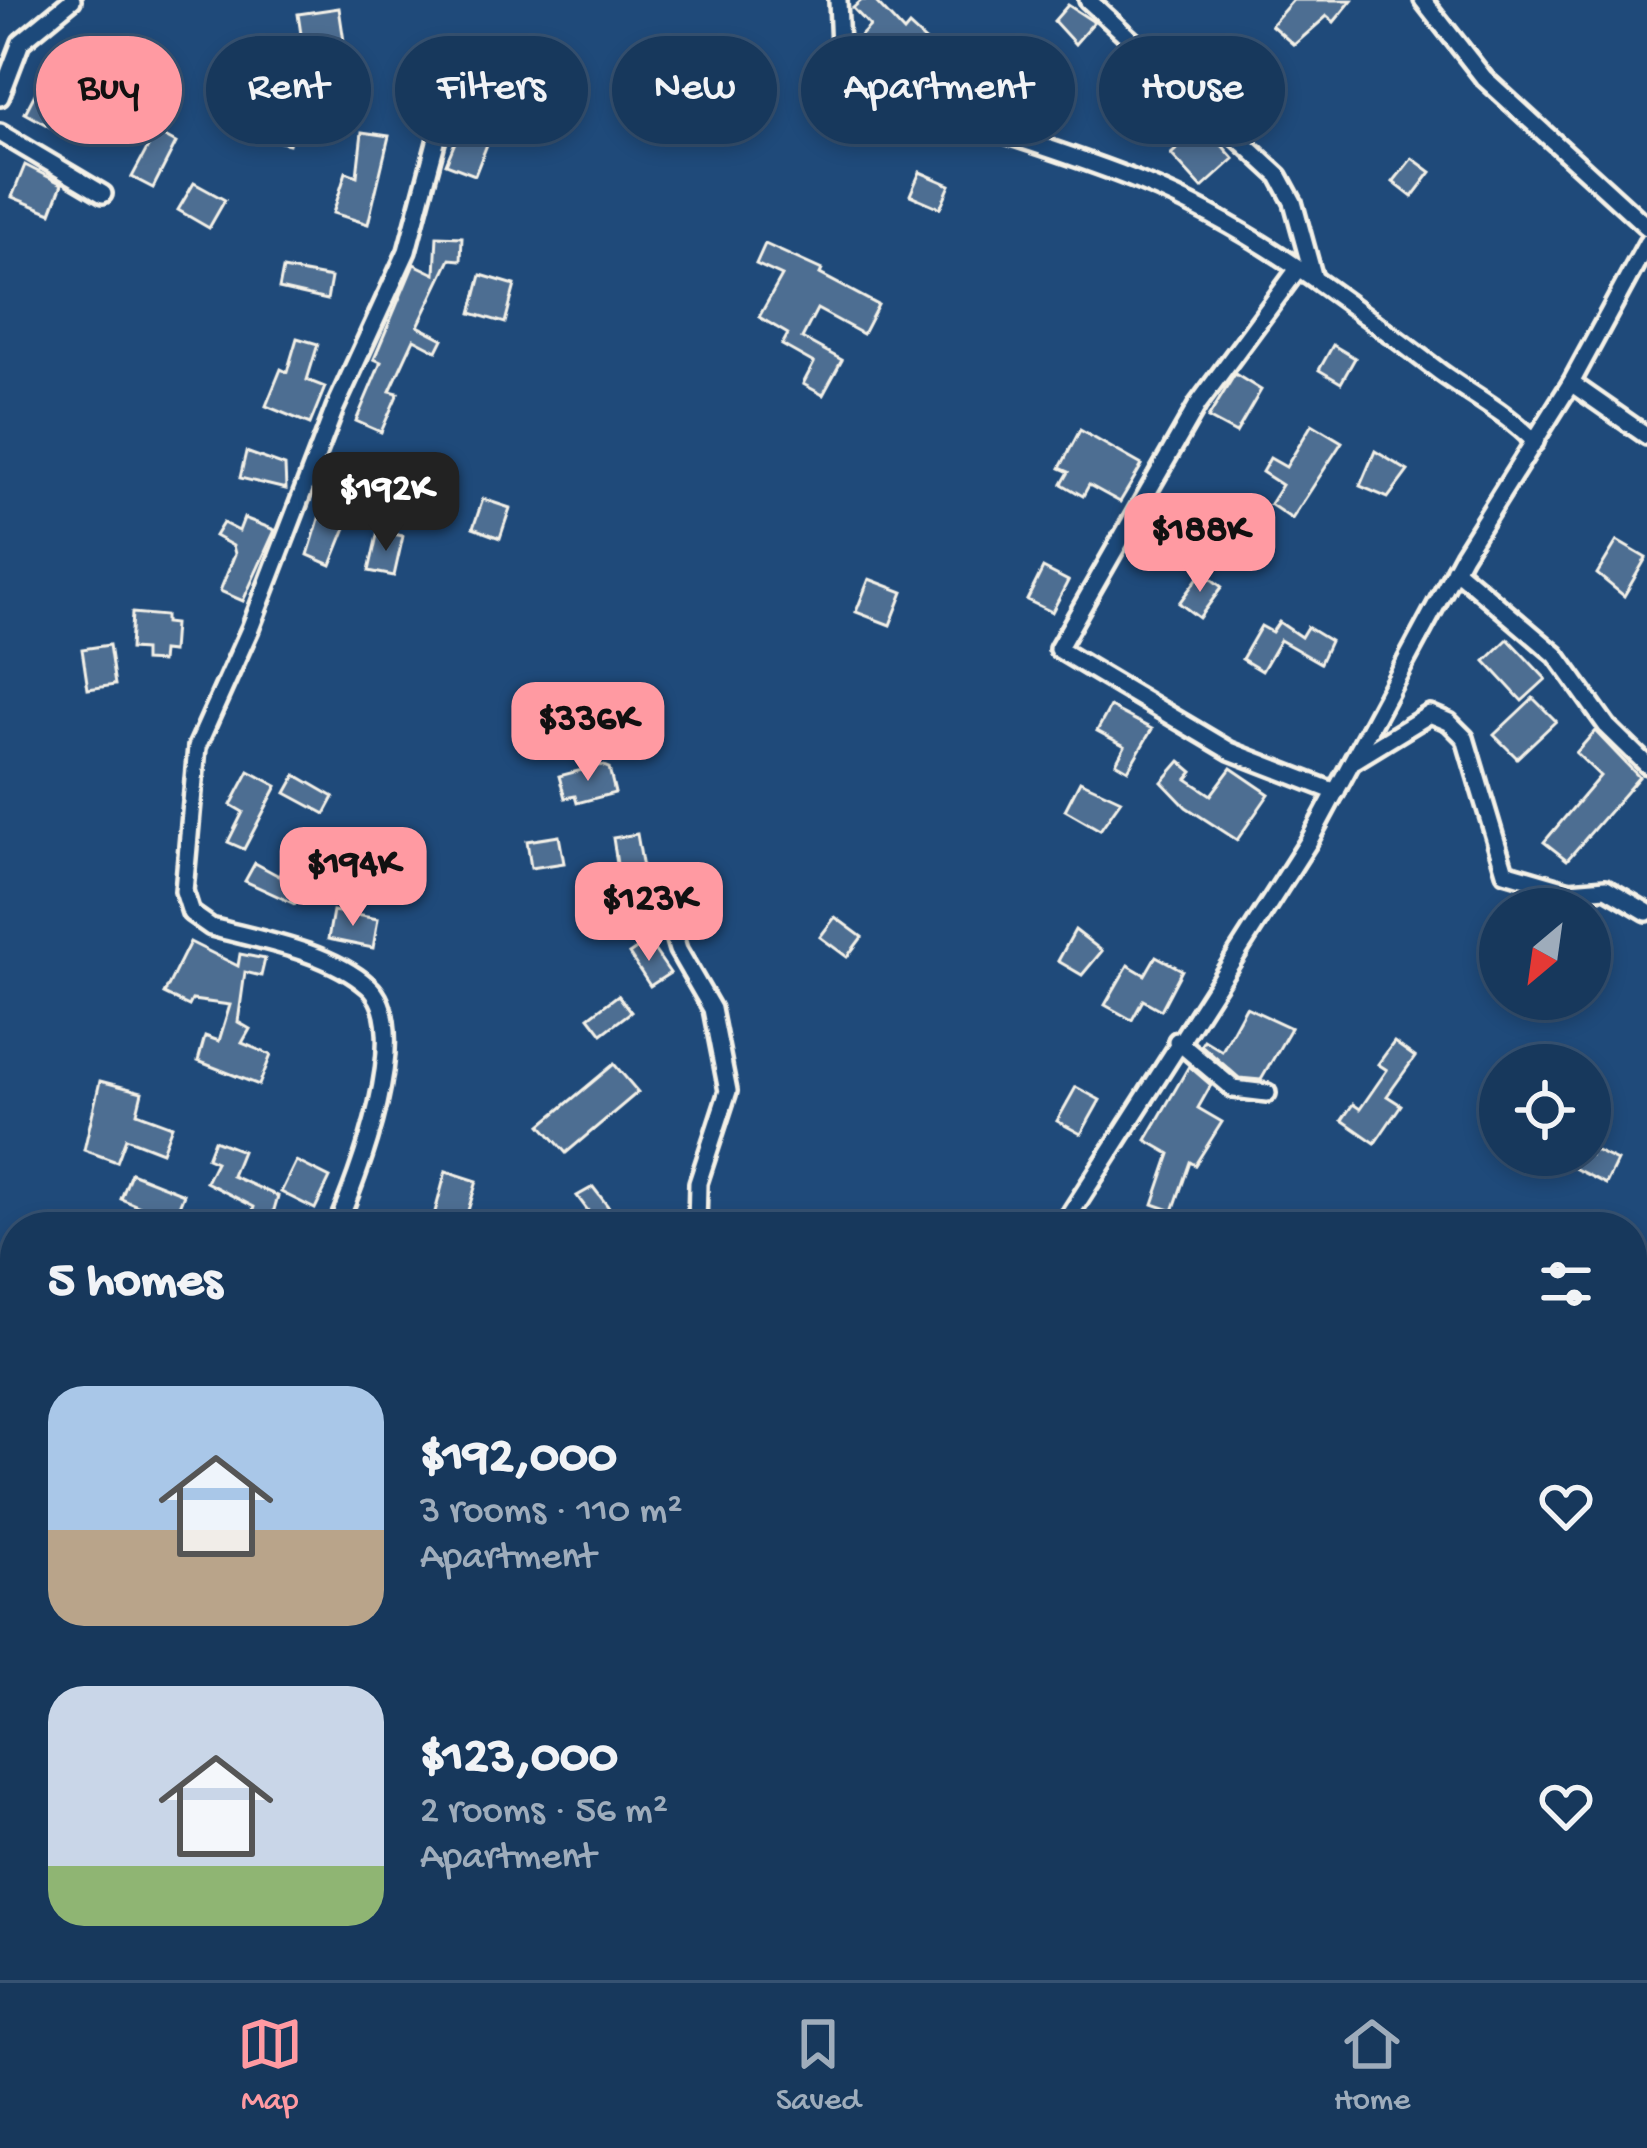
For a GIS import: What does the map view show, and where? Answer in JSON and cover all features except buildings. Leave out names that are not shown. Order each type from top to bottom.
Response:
[{"type":"street","points":[[0,97],[21,42],[72,0]]},
{"type":"street","points":[[838,0],[842,72],[1175,196],[1217,216],[1509,415],[1535,442]]},
{"type":"street","points":[[1088,0],[1279,176],[1293,202],[1305,273],[1198,404],[1058,649],[1230,752],[1336,792]]},
{"type":"street","points":[[1423,0],[1484,78],[1647,227]]},
{"type":"street","points":[[0,133],[103,194]]},
{"type":"street","points":[[342,1212],[377,1118],[383,1013],[368,985],[346,972],[211,927],[191,914],[184,891],[192,770],[335,408],[407,251],[435,144]]},
{"type":"street","points":[[1071,1212],[1177,1041],[1273,899],[1336,792],[1455,568],[1571,382],[1647,243]]},
{"type":"street","points":[[1571,382],[1647,436]]},
{"type":"street","points":[[1455,568],[1556,655],[1607,726],[1647,765]]},
{"type":"street","points":[[1351,762],[1430,714],[1449,722],[1465,738],[1505,872],[1570,891],[1606,888],[1647,912]]},
{"type":"street","points":[[657,880],[678,950],[712,1009],[728,1091],[698,1183],[697,1212]]},
{"type":"street","points":[[1177,1041],[1234,1089],[1267,1093]]}]
